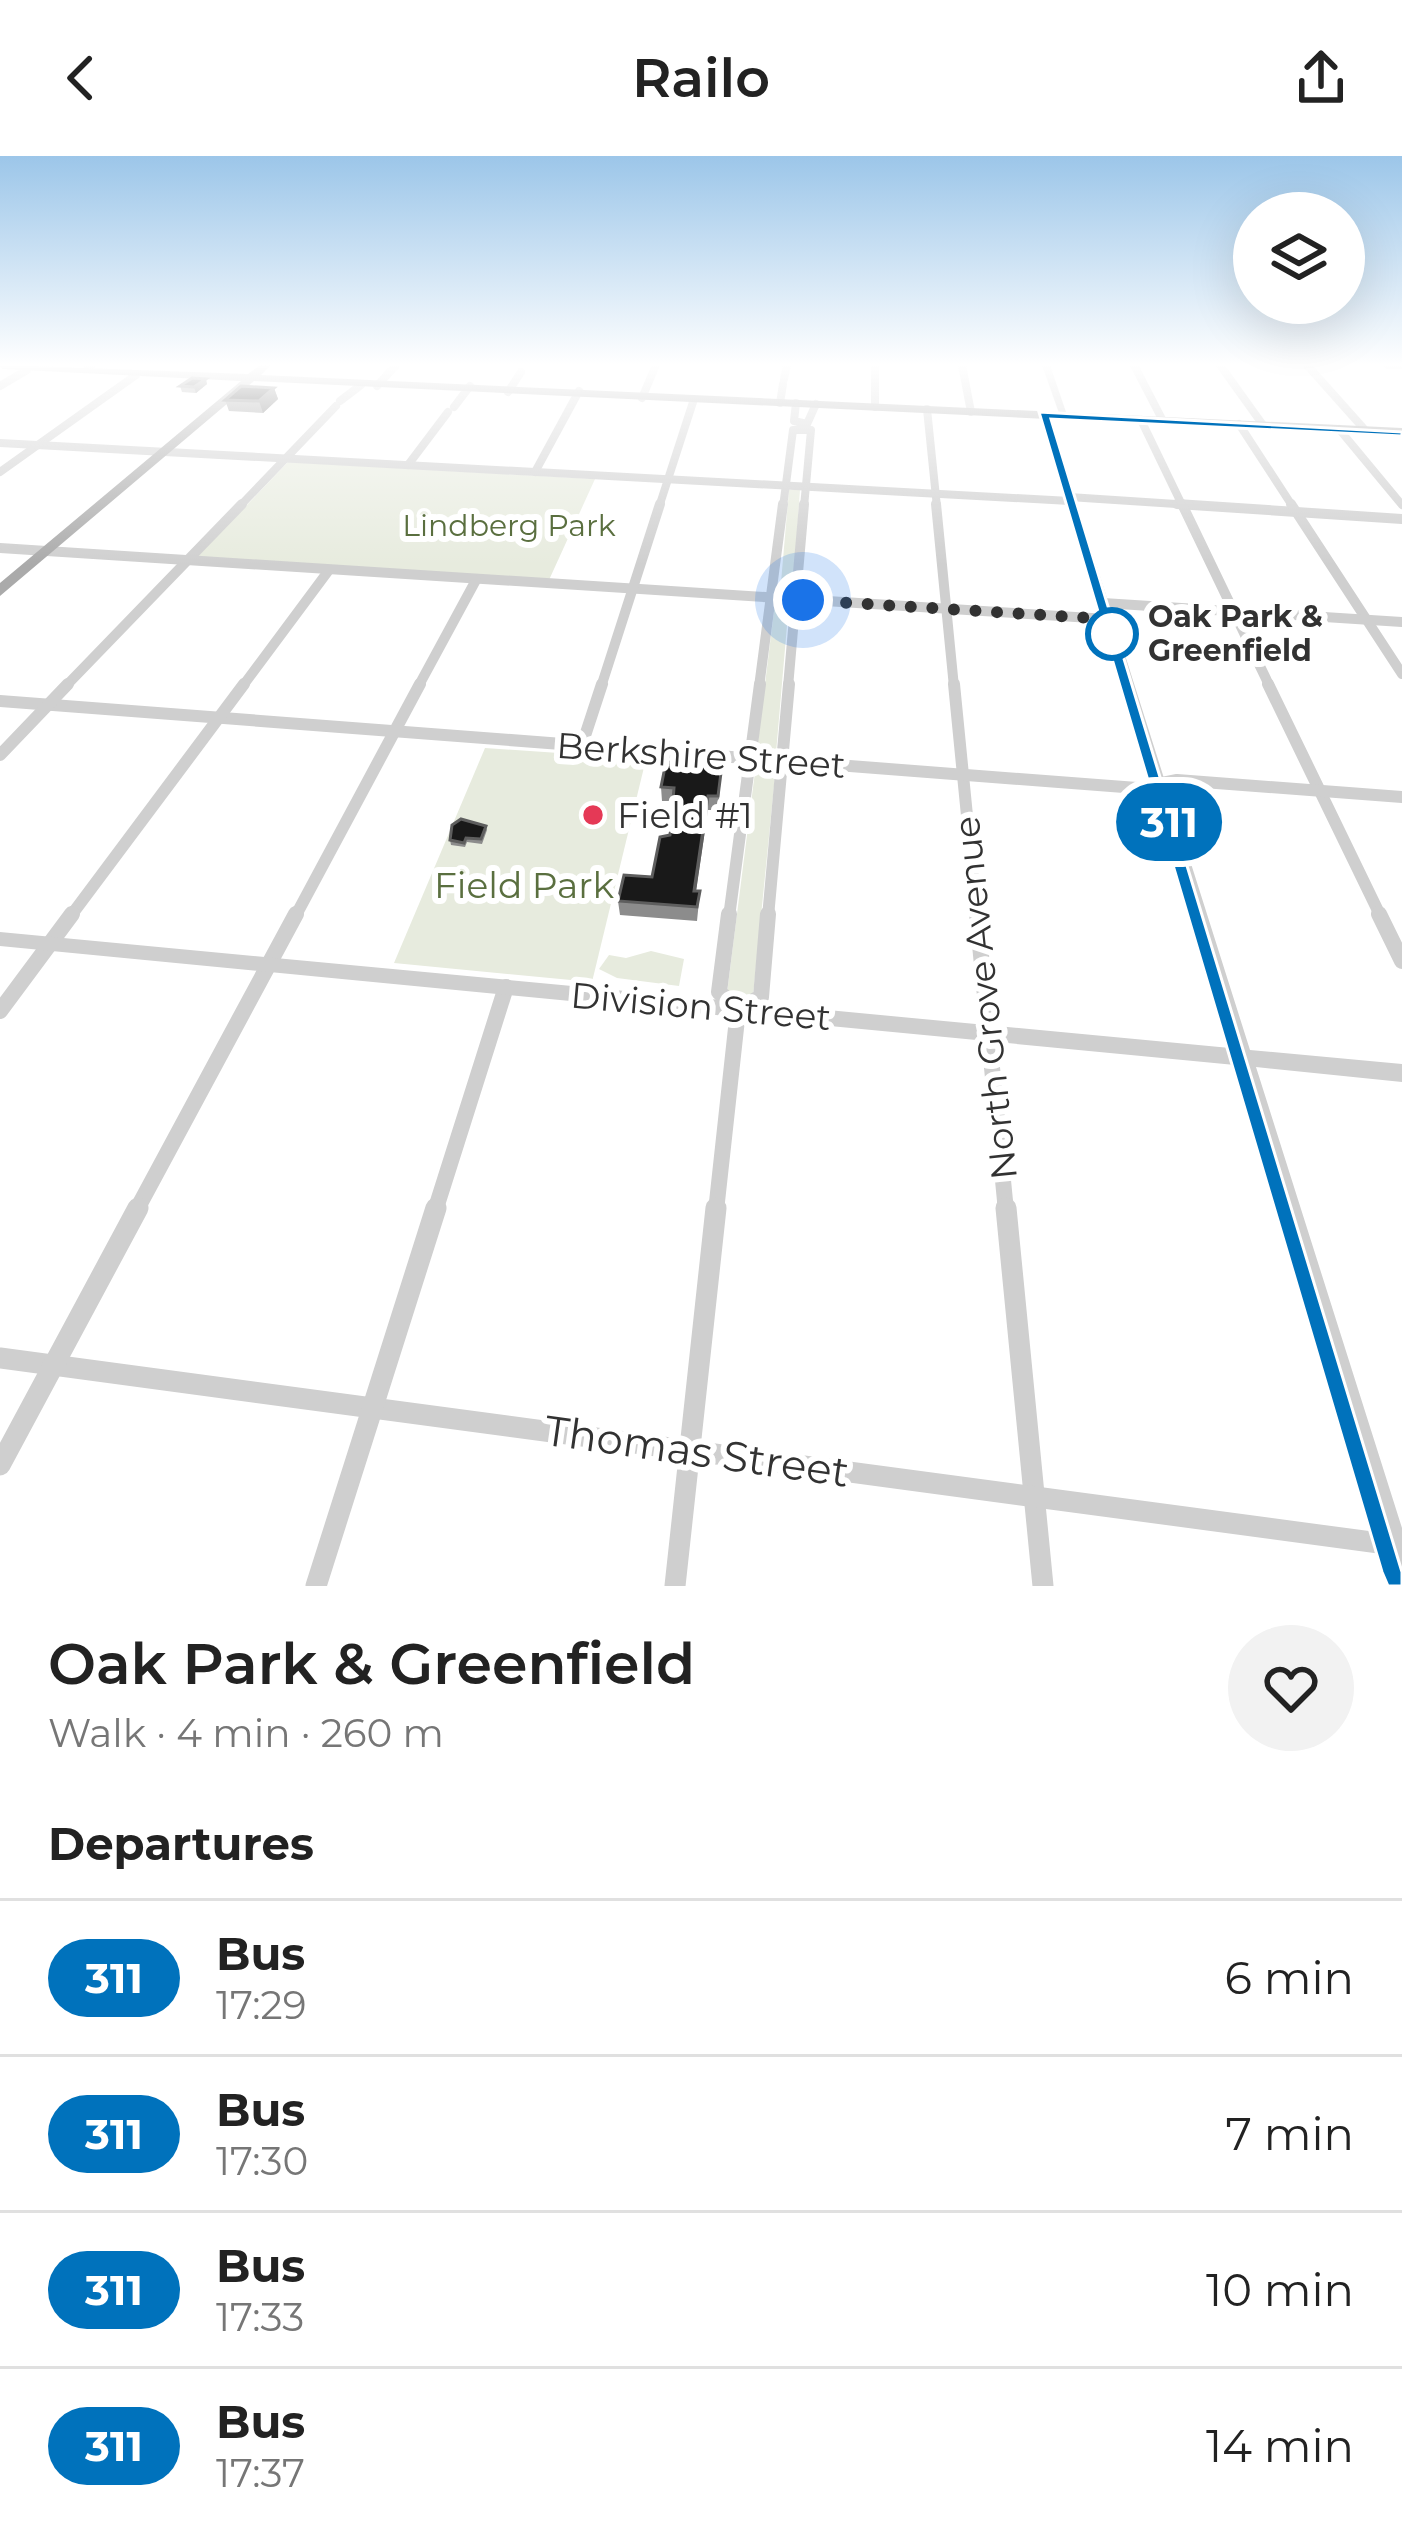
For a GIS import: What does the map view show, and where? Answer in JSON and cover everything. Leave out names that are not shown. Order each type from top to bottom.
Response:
[{"type":"main road","points":[[0,591],[188,432]]},
{"type":"street","points":[[0,472],[57,432]]},
{"type":"street","points":[[0,754],[311,432]]},
{"type":"street","points":[[408,465],[434,432]]},
{"type":"street","points":[[535,472],[556,432]]},
{"type":"street","points":[[582,746],[683,432]]},
{"type":"street","points":[[738,1010],[719,992],[793,432]]},
{"type":"street","points":[[738,1010],[761,997],[812,432]]},
{"type":"street","name":"North Grove Avenue","points":[[929,432],[1043,1586]]},
{"type":"street","points":[[1049,432],[1402,1572]]},
{"type":"street","points":[[1147,432],[1402,962]]},
{"type":"street","points":[[1243,432],[1402,674]]},
{"type":"street","points":[[1341,432],[1402,505]]},
{"type":"street","points":[[0,443],[1402,520]]},
{"type":"street","points":[[0,548],[946,609],[1234,612],[1402,622]]},
{"type":"street","points":[[0,1011],[329,570]]},
{"type":"street","points":[[0,1465],[476,580]]},
{"type":"street","name":"Berkshire Street","points":[[0,701],[1137,788],[1177,780],[1402,797]]},
{"type":"street","name":"Division Street","points":[[0,939],[1402,1073]]},
{"type":"street","points":[[316,1586],[506,987]]},
{"type":"street","points":[[675,1586],[738,1010]]},
{"type":"street","name":"Thomas Street","points":[[0,1358],[1394,1545]]},
{"type":"green space","name":"Lindberg Park","points":[[288,462],[595,479],[549,580],[196,558]]},
{"type":"green space","points":[[800,489],[793,593],[780,594],[789,490]]},
{"type":"green space","points":[[789,602],[776,753],[762,754],[757,749],[775,603]]},
{"type":"green space","name":"Field Park","points":[[485,748],[646,759],[592,982],[394,963]]},
{"type":"green space","points":[[756,764],[776,766],[753,996],[727,993]]},
{"type":"green space","points":[[651,951],[684,959],[679,986],[617,978],[599,969],[609,955],[626,958]]},
{"type":"building","points":[[666,762],[722,765],[718,796],[708,796],[694,891],[700,891],[697,907],[618,901],[624,875],[652,877],[660,837],[670,835],[674,788],[661,787]]},
{"type":"building","points":[[461,819],[486,826],[481,839],[450,840],[452,825]]},
{"type":"bus line","name":"311","points":[[1049,432],[1402,1572]]},
{"type":"bus line","name":"311","points":[[1396,432],[1402,432]]},
{"type":"place","name":"Oak Park & Greenfield","points":[[1112,634]]},
{"type":"place","name":"Field #1","points":[[593,815]]},
{"type":"route","points":[[803,600],[1107,619],[1112,634]]}]
